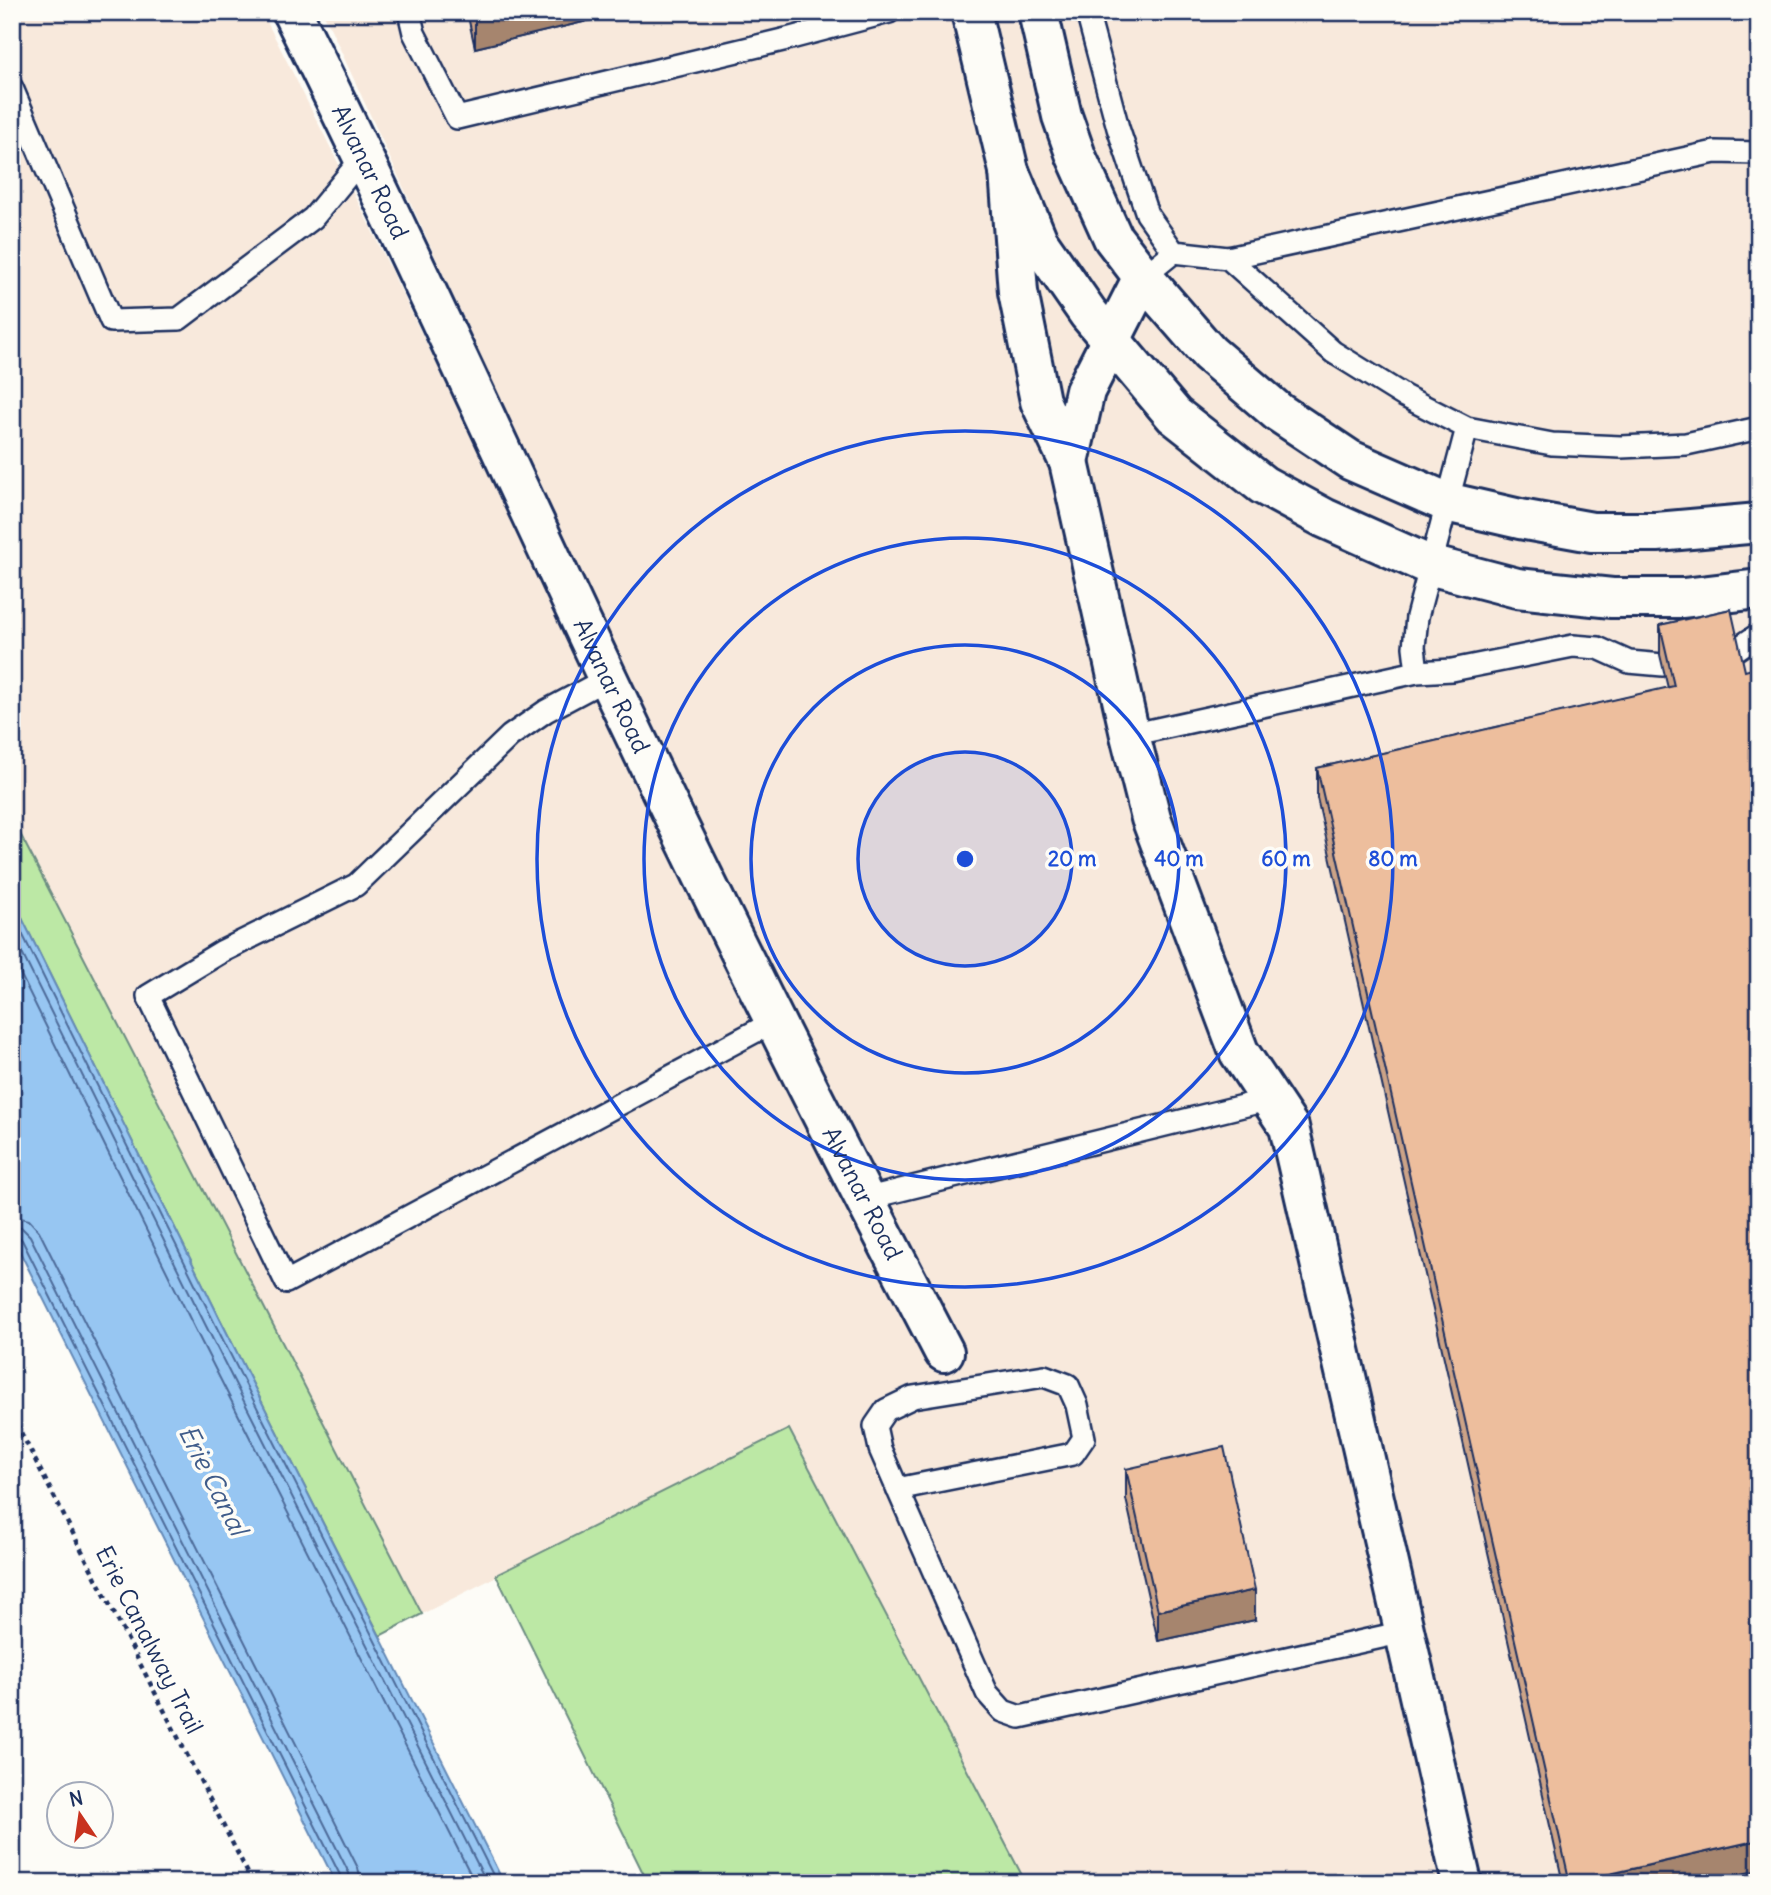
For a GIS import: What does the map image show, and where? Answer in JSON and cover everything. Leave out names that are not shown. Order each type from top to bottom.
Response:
[{"type":"street","name":"Alvanar Road","points":[[292,12],[364,156],[608,678],[775,1021],[944,1352]]},
{"type":"street","points":[[971,12],[1009,172],[1018,292],[1040,401],[1069,463],[1151,818],[1239,1052],[1289,1127],[1462,1883]]},
{"type":"street","points":[[1038,12],[1062,117],[1076,156],[1113,238],[1209,353],[1278,412],[1350,460],[1446,502],[1592,532],[1657,532],[1759,523]]},
{"type":"street","points":[[1009,172],[1038,241],[1088,313],[1174,415],[1264,485],[1324,518],[1429,565],[1517,588],[1612,598],[1683,598],[1759,589]]},
{"type":"street","points":[[1069,463],[1085,391],[1143,277]]},
{"type":"lane","points":[[409,12],[414,33],[457,118],[852,17],[889,12]]},
{"type":"lane","points":[[1087,12],[1118,128],[1147,215],[1174,252]]},
{"type":"lane","points":[[12,88],[111,321],[179,319],[313,218],[364,156]]},
{"type":"lane","points":[[1143,277],[1174,252],[1228,258],[1715,152],[1759,153]]},
{"type":"lane","points":[[1228,258],[1333,352],[1404,396],[1467,428],[1552,444],[1621,447],[1686,444],[1759,428]]},
{"type":"lane","points":[[1416,672],[1414,647],[1417,617],[1467,428]]},
{"type":"lane","points":[[1734,651],[1759,634]]},
{"type":"lane","points":[[1130,735],[1416,672],[1452,670],[1573,646],[1598,648],[1629,662],[1663,665]]},
{"type":"lane","points":[[608,678],[546,711],[510,736],[356,885],[221,952],[148,996],[286,1282],[775,1021]]},
{"type":"lane","points":[[864,1199],[1271,1099]]},
{"type":"lane","points":[[944,1352],[958,1389]]},
{"type":"lane","points":[[897,1489],[1073,1454],[1084,1438],[1077,1405],[1068,1385],[1044,1376],[913,1397],[886,1410],[875,1426],[880,1450],[897,1489],[987,1693],[1003,1712],[1020,1717],[1404,1632]]},
{"type":"path","name":"Erie Canalway Trail","points":[[12,1415],[253,1883]]},
{"type":"shaded area","points":[[12,12],[262,12],[363,212],[478,450],[518,437],[323,12],[1759,12],[1759,1883],[1026,1883],[789,1430],[422,1614],[12,818]],"holes":[[[634,689],[958,1343],[927,1361],[734,984],[596,697]]]},
{"type":"green space","points":[[12,818],[422,1614],[380,1636],[12,898]]},
{"type":"green space","points":[[789,1429],[1026,1883],[648,1883],[496,1575]]},
{"type":"water","name":"Erie Canal","points":[[12,898],[504,1883],[336,1883],[12,1236]]},
{"type":"building","points":[[473,12],[498,12],[475,18]]},
{"type":"building","points":[[1731,609],[1745,671],[1759,667],[1759,1840],[1570,1883],[1317,768],[1674,686],[1660,625]]},
{"type":"building","points":[[1224,1447],[1255,1590],[1158,1611],[1126,1469]]}]
